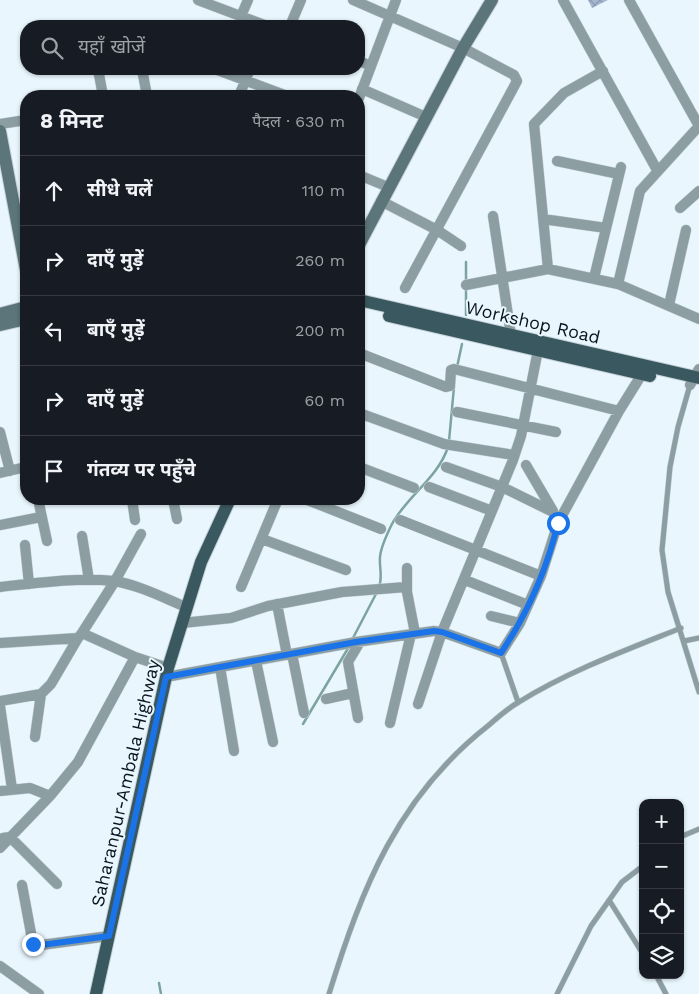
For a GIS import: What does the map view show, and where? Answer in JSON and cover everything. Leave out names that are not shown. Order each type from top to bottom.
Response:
[{"type":"main road","points":[[365,233],[463,48],[492,0]]},
{"type":"main road","points":[[0,131],[20,238]]},
{"type":"main road","name":"Workshop Road","points":[[365,301],[696,379]]},
{"type":"main road","points":[[0,314],[20,309]]},
{"type":"main road","name":"Workshop Road","points":[[365,310],[642,374],[696,379]]},
{"type":"main road","points":[[0,325],[20,320]]},
{"type":"main road","name":"Saharanpur-Ambala Highway","points":[[96,994],[167,673],[201,562],[227,505]]},
{"type":"street","points":[[198,0],[251,20]]},
{"type":"street","points":[[241,16],[248,0]]},
{"type":"street","points":[[293,20],[301,0]]},
{"type":"street","points":[[353,0],[463,48],[514,75],[517,81],[405,288]]},
{"type":"street","points":[[362,90],[396,0]]},
{"type":"street","points":[[563,0],[658,170]]},
{"type":"street","points":[[618,284],[640,191],[699,126],[629,0]]},
{"type":"street","points":[[365,64],[371,66]]},
{"type":"street","points":[[548,269],[534,124],[564,93],[602,71]]},
{"type":"street","points":[[99,75],[102,90]]},
{"type":"street","points":[[143,75],[145,90]]},
{"type":"street","points":[[231,75],[271,90]]},
{"type":"street","points":[[241,90],[247,75]]},
{"type":"street","points":[[365,96],[426,118]]},
{"type":"street","points":[[0,124],[20,121]]},
{"type":"street","points":[[557,161],[620,171],[594,278]]},
{"type":"street","points":[[365,177],[388,187]]},
{"type":"street","points":[[680,208],[699,191]]},
{"type":"street","points":[[381,201],[437,230],[461,246]]},
{"type":"street","points":[[493,216],[511,335]]},
{"type":"street","points":[[543,219],[606,228]]},
{"type":"street","points":[[669,305],[686,230]]},
{"type":"street","points":[[466,285],[548,269],[618,284],[699,319]]},
{"type":"street","points":[[418,704],[442,632],[465,580],[514,455],[523,426],[538,350]]},
{"type":"street","points":[[365,355],[446,387],[450,386],[450,370],[457,370],[619,411]]},
{"type":"street","points":[[0,643],[80,636],[135,657],[167,673],[220,667],[413,633],[442,632],[501,653],[520,623],[541,576],[558,523],[619,411],[642,374]]},
{"type":"street","points":[[457,412],[556,432]]},
{"type":"street","points":[[365,415],[448,445],[514,455]]},
{"type":"street","points":[[0,432],[5,472],[20,468]]},
{"type":"street","points":[[526,465],[558,523]]},
{"type":"street","points":[[446,467],[502,487],[553,512]]},
{"type":"street","points":[[365,469],[414,488]]},
{"type":"street","points":[[429,487],[492,511]]},
{"type":"street","points":[[39,505],[47,541]]},
{"type":"street","points":[[133,505],[135,520]]},
{"type":"street","points":[[174,505],[177,519]]},
{"type":"street","points":[[241,587],[276,505]]},
{"type":"street","points":[[319,505],[381,529]]},
{"type":"street","points":[[0,525],[42,517]]},
{"type":"street","points":[[400,520],[541,576]]},
{"type":"street","points":[[0,701],[41,694],[51,684],[115,582],[141,534]]},
{"type":"street","points":[[82,536],[89,580]]},
{"type":"street","points":[[262,539],[346,570]]},
{"type":"street","points":[[25,545],[29,584]]},
{"type":"street","points":[[390,723],[413,633],[406,587],[407,568]]},
{"type":"street","points":[[0,587],[89,580],[115,582],[132,586],[186,607]]},
{"type":"street","points":[[465,580],[528,605]]},
{"type":"street","points":[[182,623],[231,618],[277,604],[342,592],[406,587]]},
{"type":"street","points":[[277,604],[304,713]]},
{"type":"street","points":[[491,616],[520,623]]},
{"type":"street","points":[[358,642],[348,662],[358,718]]},
{"type":"street","points":[[0,848],[5,838],[50,796],[70,773],[88,745],[135,657]]},
{"type":"street","points":[[256,661],[273,742]]},
{"type":"street","points":[[220,667],[234,751]]},
{"type":"street","points":[[326,698],[353,693]]},
{"type":"street","points":[[35,737],[41,694]]},
{"type":"street","points":[[0,706],[2,733],[12,789]]},
{"type":"street","points":[[0,791],[30,788],[50,796]]},
{"type":"street","points":[[5,838],[57,884]]},
{"type":"street","points":[[22,885],[33,944],[41,945],[109,936]]},
{"type":"street","points":[[0,966],[39,994]]},
{"type":"lane","points":[[696,379],[678,426],[662,535],[664,569],[699,692]]},
{"type":"lane","points":[[329,994],[350,927],[383,850],[416,798],[464,744],[518,702],[586,666],[680,628]]},
{"type":"lane","points":[[684,640],[699,638]]},
{"type":"lane","points":[[501,653],[518,702]]},
{"type":"lane","points":[[684,835],[699,829]]},
{"type":"lane","points":[[557,994],[592,926],[609,900],[622,882],[639,869]]},
{"type":"lane","points":[[609,900],[639,948]]},
{"type":"lane","points":[[658,979],[666,994]]},
{"type":"building","points":[[588,0],[608,0],[592,8]]},
{"type":"waterway","points":[[466,262],[466,283]]},
{"type":"waterway","points":[[466,289],[466,315]]},
{"type":"waterway","points":[[457,367],[462,344]]},
{"type":"waterway","points":[[449,441],[454,387]]},
{"type":"waterway","points":[[379,587],[381,580],[380,561],[384,540],[398,514],[430,478],[448,447]]},
{"type":"waterway","points":[[353,638],[377,592]]},
{"type":"waterway","points":[[303,724],[350,645]]},
{"type":"waterway","points":[[159,983],[161,994]]},
{"type":"route","points":[[33,944],[41,945],[109,936],[166,677],[356,642],[434,631],[442,632],[501,653],[520,623],[541,576],[558,523]]}]
